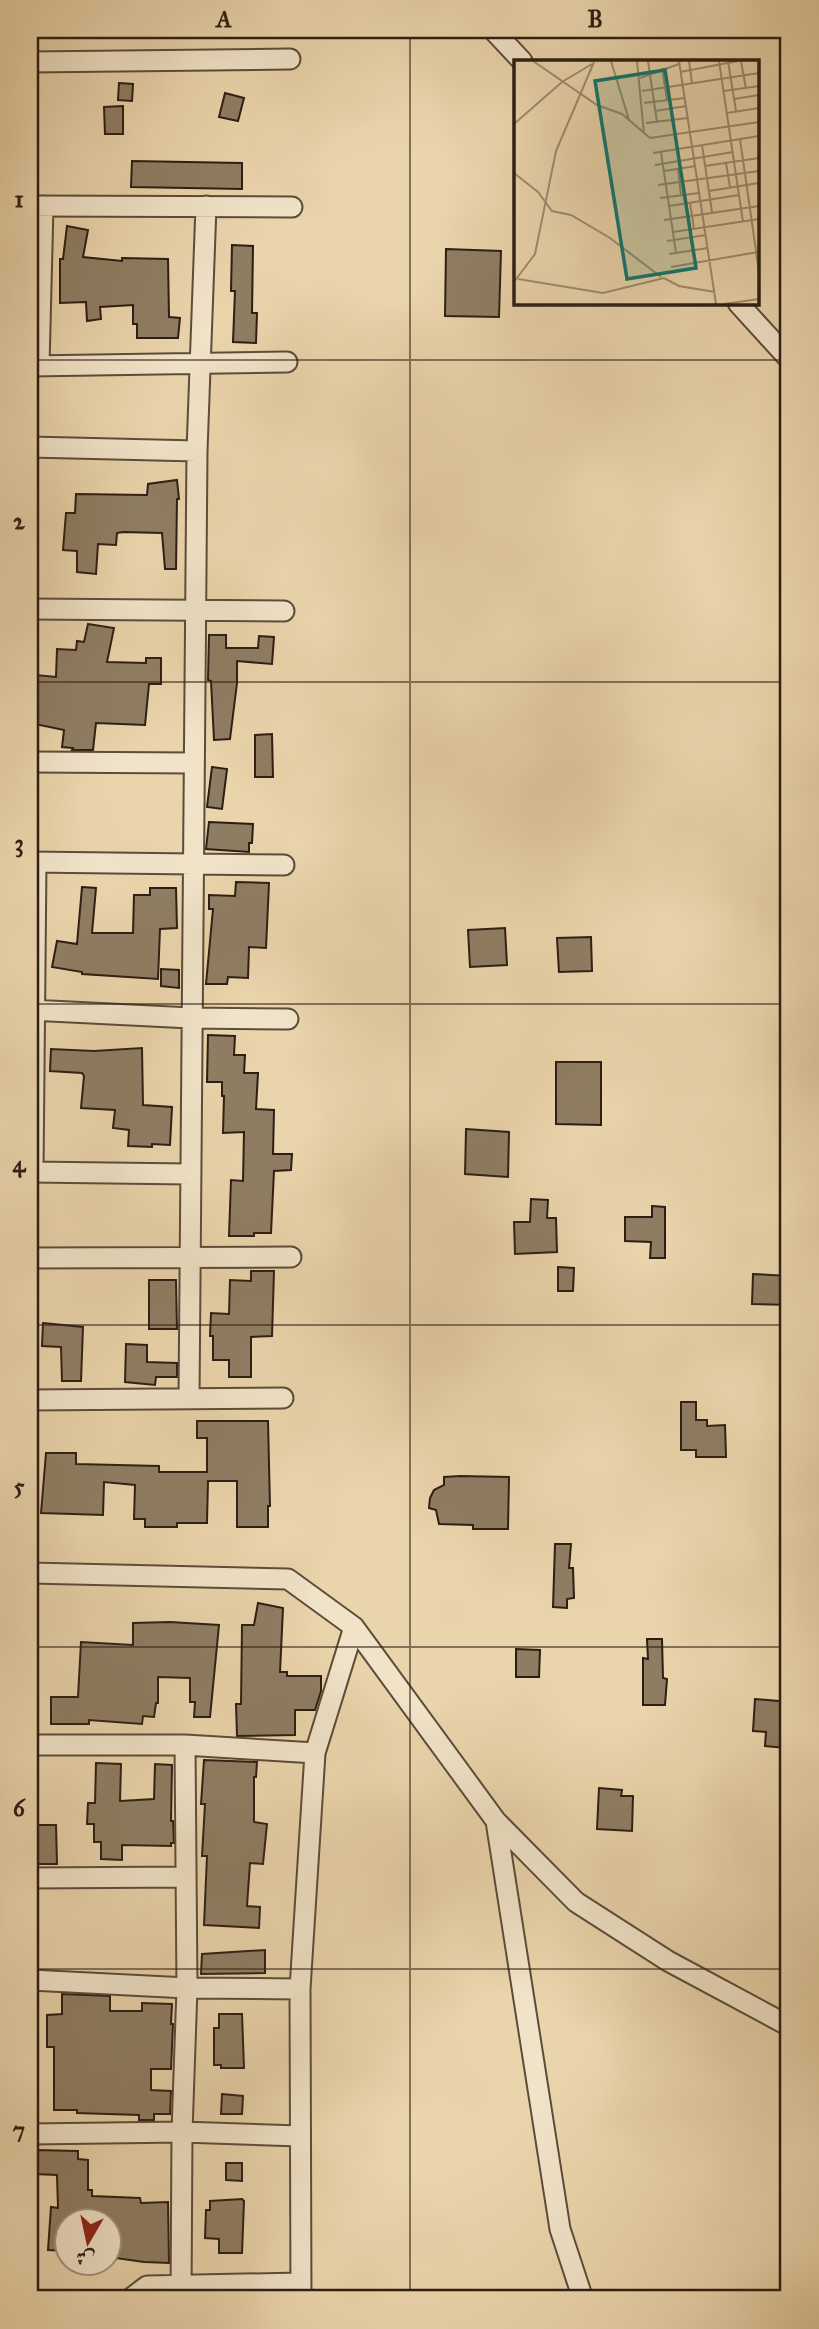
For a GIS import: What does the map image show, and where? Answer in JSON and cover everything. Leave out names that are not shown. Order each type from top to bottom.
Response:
[{"type":"street","points":[[493,30],[521,60]]},
{"type":"street","points":[[30,62],[290,59]]},
{"type":"street","points":[[287,362],[35,366],[36,206],[292,207]]},
{"type":"street","points":[[189,1399],[197,451],[206,206]]},
{"type":"street","points":[[739,304],[789,359]]},
{"type":"street","points":[[30,447],[197,451]]},
{"type":"street","points":[[30,609],[284,611]]},
{"type":"street","points":[[30,762],[194,763]]},
{"type":"street","points":[[190,1174],[31,1172],[33,862],[284,864]]},
{"type":"street","points":[[32,1010],[191,1018],[288,1019]]},
{"type":"street","points":[[30,1258],[291,1257]]},
{"type":"street","points":[[30,1400],[283,1398]]},
{"type":"street","points":[[30,1573],[288,1579],[354,1627],[496,1821],[576,1902],[668,1961],[789,2026]]},
{"type":"street","points":[[130,2299],[147,2287],[181,2292],[301,2291],[300,1989],[314,1753],[354,1627]]},
{"type":"street","points":[[30,1745],[186,1745],[314,1753]]},
{"type":"street","points":[[181,2292],[182,2133],[187,1988],[186,1745]]},
{"type":"street","points":[[496,1821],[561,2229],[583,2299]]},
{"type":"street","points":[[30,1878],[185,1877]]},
{"type":"street","points":[[30,1980],[187,1988],[300,1989]]},
{"type":"street","points":[[30,2134],[182,2133],[300,2136]]},
{"type":"building","points":[[119,83],[133,84],[132,101],[118,100]]},
{"type":"building","points":[[225,93],[244,98],[238,121],[219,117]]},
{"type":"building","points":[[123,106],[123,134],[105,134],[104,107]]},
{"type":"building","points":[[132,161],[242,163],[242,189],[131,187]]},
{"type":"building","points":[[67,226],[88,230],[83,257],[122,261],[122,258],[168,259],[169,317],[180,318],[178,338],[137,338],[137,324],[133,324],[133,305],[100,307],[101,319],[87,321],[86,302],[60,303],[60,259],[63,259]]},
{"type":"building","points":[[232,245],[253,246],[252,313],[257,313],[256,343],[233,342],[235,291],[231,291]]},
{"type":"building","points":[[446,249],[501,251],[499,317],[445,316]]},
{"type":"building","points":[[177,480],[179,499],[176,569],[165,569],[162,533],[123,532],[117,533],[116,545],[98,544],[96,574],[77,572],[77,551],[63,550],[66,513],[75,513],[76,494],[147,495],[148,484]]},
{"type":"building","points":[[88,624],[114,628],[107,662],[146,663],[146,658],[161,658],[161,684],[149,684],[145,725],[96,723],[93,750],[72,750],[73,748],[62,747],[64,730],[30,723],[30,704],[36,675],[56,677],[57,649],[76,650],[77,641],[84,642]]},
{"type":"building","points":[[209,635],[226,635],[226,648],[258,648],[259,636],[274,637],[272,664],[237,661],[230,739],[214,740],[211,681],[208,680]]},
{"type":"building","points":[[272,734],[273,777],[255,777],[255,735]]},
{"type":"building","points":[[212,767],[227,769],[222,809],[207,807]]},
{"type":"building","points":[[209,822],[253,824],[249,852],[206,849]]},
{"type":"building","points":[[236,882],[269,883],[266,948],[249,947],[248,978],[228,977],[227,984],[206,984],[213,909],[209,909],[209,895],[235,896]]},
{"type":"building","points":[[82,887],[96,888],[92,933],[133,933],[134,895],[150,895],[150,888],[176,888],[177,928],[160,929],[158,979],[82,974],[52,967],[57,941],[77,944]]},
{"type":"building","points":[[505,928],[507,965],[470,967],[468,930]]},
{"type":"building","points":[[591,937],[592,971],[559,972],[557,938]]},
{"type":"building","points":[[161,969],[179,970],[179,988],[161,986]]},
{"type":"building","points":[[208,1035],[235,1036],[234,1055],[245,1055],[244,1073],[258,1073],[256,1109],[274,1110],[273,1154],[292,1154],[291,1170],[274,1171],[271,1233],[229,1236],[231,1180],[243,1181],[244,1132],[223,1133],[222,1082],[207,1082]]},
{"type":"building","points":[[142,1048],[143,1105],[172,1107],[170,1145],[128,1146],[129,1130],[113,1128],[115,1110],[81,1108],[82,1073],[50,1071],[51,1049],[94,1051]]},
{"type":"building","points":[[556,1062],[601,1062],[601,1125],[556,1124]]},
{"type":"building","points":[[466,1129],[509,1132],[508,1177],[465,1174]]},
{"type":"building","points":[[531,1199],[548,1200],[547,1218],[556,1218],[557,1252],[515,1254],[514,1222],[530,1222]]},
{"type":"building","points":[[652,1206],[665,1207],[665,1258],[650,1258],[651,1242],[625,1241],[625,1217],[652,1217]]},
{"type":"building","points":[[558,1267],[574,1268],[573,1291],[558,1291]]},
{"type":"building","points":[[251,1271],[274,1271],[272,1336],[251,1337],[251,1377],[229,1377],[229,1360],[213,1360],[211,1313],[229,1314],[230,1280],[251,1281]]},
{"type":"building","points":[[753,1274],[789,1276],[789,1305],[752,1304]]},
{"type":"building","points":[[149,1280],[176,1280],[177,1329],[149,1329]]},
{"type":"building","points":[[43,1323],[83,1327],[81,1381],[62,1381],[61,1347],[42,1346]]},
{"type":"building","points":[[126,1344],[147,1345],[147,1362],[177,1363],[177,1377],[156,1377],[155,1385],[125,1382]]},
{"type":"building","points":[[681,1402],[696,1402],[696,1420],[707,1420],[707,1426],[725,1425],[726,1457],[696,1457],[696,1450],[681,1450]]},
{"type":"building","points":[[197,1421],[268,1421],[268,1527],[237,1527],[237,1481],[208,1481],[207,1523],[145,1527],[145,1519],[134,1519],[135,1485],[104,1482],[103,1515],[41,1513],[46,1453],[76,1453],[76,1464],[159,1466],[159,1472],[207,1472],[207,1438],[197,1438]]},
{"type":"building","points":[[444,1477],[509,1477],[508,1529],[473,1529],[473,1525],[439,1524],[436,1510],[429,1508],[430,1498],[434,1490],[444,1485]]},
{"type":"building","points":[[555,1544],[571,1544],[569,1568],[573,1568],[574,1598],[567,1599],[567,1608],[553,1607]]},
{"type":"building","points":[[258,1603],[283,1608],[280,1672],[287,1672],[287,1676],[321,1676],[321,1691],[315,1710],[295,1710],[295,1735],[237,1736],[236,1704],[241,1704],[242,1625],[254,1625]]},
{"type":"building","points":[[133,1623],[219,1625],[210,1717],[194,1717],[195,1702],[190,1702],[190,1678],[158,1677],[158,1703],[154,1717],[143,1716],[142,1724],[89,1720],[89,1724],[51,1724],[51,1697],[78,1697],[81,1642],[133,1645]]},
{"type":"building","points":[[647,1639],[662,1639],[663,1678],[667,1679],[665,1705],[643,1705],[643,1658],[648,1659]]},
{"type":"building","points":[[516,1649],[540,1650],[539,1677],[516,1677]]},
{"type":"building","points":[[755,1699],[789,1702],[786,1748],[765,1746],[766,1732],[753,1731]]},
{"type":"building","points":[[204,1760],[257,1762],[254,1777],[254,1822],[267,1824],[263,1864],[250,1863],[247,1906],[260,1907],[259,1928],[204,1925],[207,1856],[202,1856],[205,1804],[201,1804]]},
{"type":"building","points":[[96,1763],[121,1764],[120,1801],[154,1799],[155,1764],[172,1765],[171,1821],[174,1843],[171,1843],[171,1846],[122,1845],[122,1860],[101,1859],[101,1842],[94,1842],[94,1824],[87,1824],[88,1803],[95,1803]]},
{"type":"building","points":[[599,1788],[622,1790],[621,1796],[633,1796],[632,1831],[597,1829]]},
{"type":"building","points":[[34,1825],[56,1825],[57,1864],[35,1864]]},
{"type":"building","points":[[265,1950],[265,1973],[201,1974],[202,1954]]},
{"type":"building","points":[[62,1994],[110,1996],[110,2011],[142,2011],[142,2003],[172,2004],[171,2069],[151,2069],[151,2090],[171,2091],[170,2114],[154,2114],[154,2120],[139,2120],[139,2115],[54,2110],[54,2047],[47,2047],[47,2015],[62,2014]]},
{"type":"building","points":[[219,2014],[242,2014],[244,2068],[221,2068],[221,2065],[214,2065],[214,2028],[219,2028]]},
{"type":"building","points":[[222,2094],[243,2096],[242,2114],[221,2114]]},
{"type":"building","points":[[35,2150],[78,2151],[78,2159],[88,2160],[88,2190],[92,2190],[92,2196],[140,2198],[141,2203],[168,2202],[169,2263],[122,2259],[122,2206],[58,2206],[57,2175],[35,2174]]},
{"type":"building","points":[[226,2163],[242,2163],[242,2181],[226,2180]]},
{"type":"building","points":[[242,2199],[242,2253],[219,2253],[219,2239],[205,2238],[206,2210],[210,2210],[210,2201]]},
{"type":"building","points":[[52,2207],[52,2250],[48,2250]]}]
